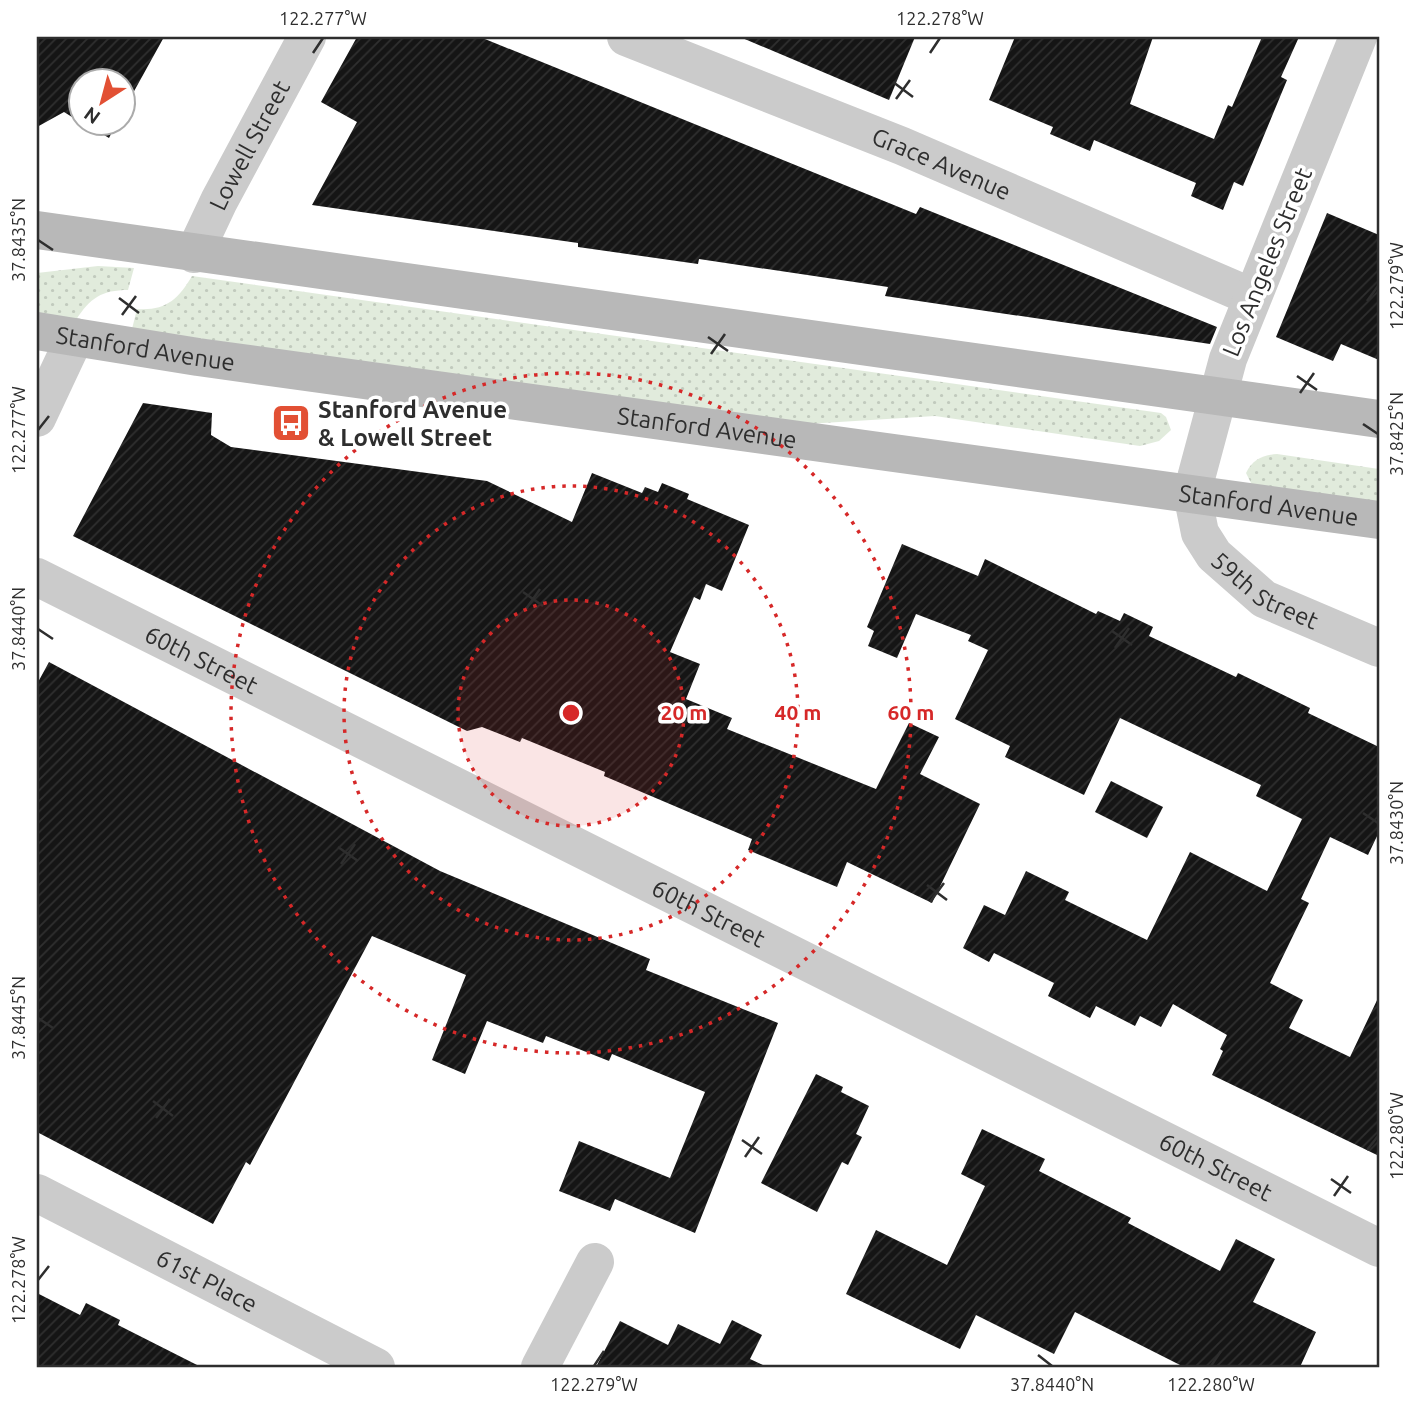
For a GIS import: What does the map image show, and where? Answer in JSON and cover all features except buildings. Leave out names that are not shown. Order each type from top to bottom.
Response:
[{"type":"main road","points":[[37,230],[1379,419]]},
{"type":"main road","name":"Stanford Avenue","points":[[37,331],[198,357],[1379,520]]},
{"type":"street","name":"Lowell Street","points":[[194,254],[219,201],[307,37]]},
{"type":"street","name":"Grace Avenue","points":[[626,37],[902,146],[1252,298]]},
{"type":"street","name":"Los Angeles Street","points":[[1192,494],[1216,396],[1252,298],[1358,37]]},
{"type":"street","points":[[37,418],[75,337]]},
{"type":"street","name":"59th Street","points":[[1192,494],[1200,533],[1214,555],[1249,589],[1264,599],[1379,648]]},
{"type":"street","name":"60th Street","points":[[37,577],[1379,1248]]},
{"type":"street","name":"61st Place","points":[[37,1193],[376,1367]]},
{"type":"street","points":[[540,1367],[595,1262]]},
{"type":"green space","points":[[98,266],[134,268],[128,290],[98,297],[86,306],[76,320],[37,314],[37,273]]},
{"type":"green space","points":[[192,276],[1161,413],[1166,417],[1171,430],[1159,441],[1140,446],[935,416],[807,424],[132,329],[137,309],[155,308],[170,302]]},
{"type":"green space","points":[[1277,454],[1379,469],[1379,505],[1252,485],[1246,473],[1251,465],[1263,457]]},
{"type":"place","name":"Stanford Avenue & Lowell Street","points":[[291,423]]}]
